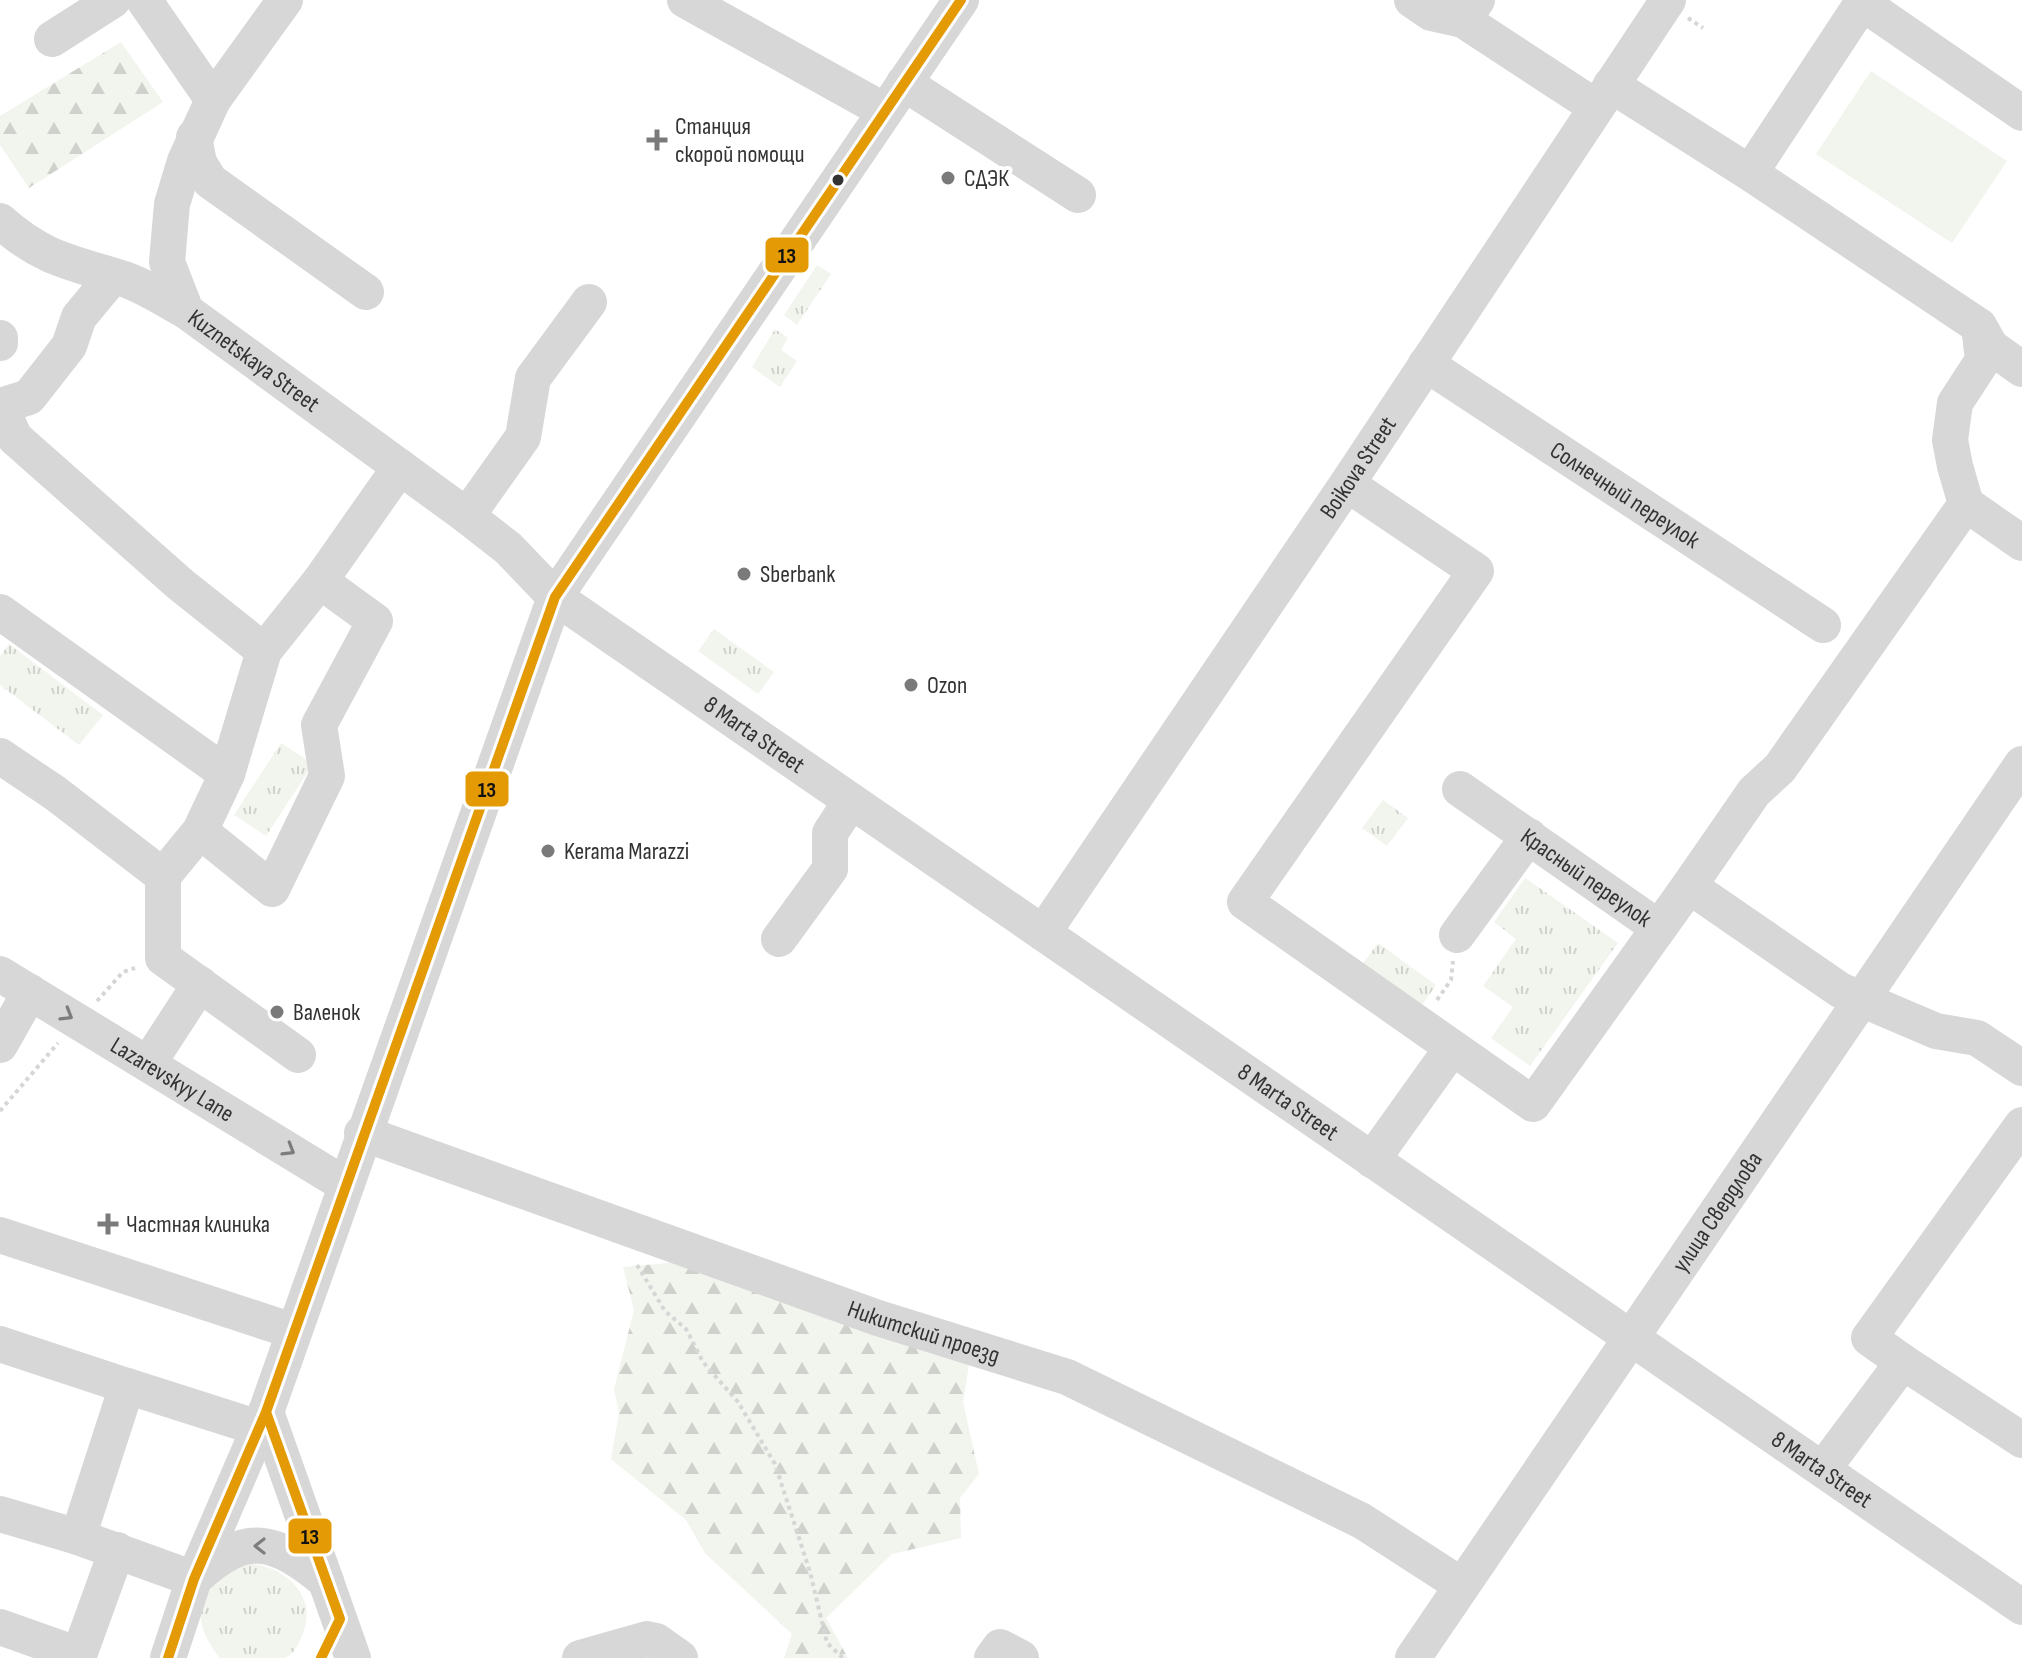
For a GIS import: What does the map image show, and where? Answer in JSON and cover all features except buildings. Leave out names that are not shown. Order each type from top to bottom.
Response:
[{"type":"street","points":[[52,39],[113,0]]},
{"type":"street","points":[[144,0],[213,100]]},
{"type":"street","name":"Kuznetskaya Street","points":[[285,0],[213,100],[194,137],[172,204],[167,262],[186,311],[467,516],[508,548],[555,597]]},
{"type":"street","points":[[685,0],[894,97],[1078,195]]},
{"type":"street","points":[[177,1649],[194,1579],[262,1420],[555,597],[961,0]]},
{"type":"street","points":[[1412,0],[1431,13],[1470,10],[1604,96],[1750,173],[1979,326],[1991,347],[2022,369]]},
{"type":"street","points":[[1750,173],[1863,2],[2022,113]]},
{"type":"street","name":"Boikova Street","points":[[1043,933],[1347,484],[1604,96],[1681,11]]},
{"type":"street","points":[[194,137],[199,163],[210,181],[366,292]]},
{"type":"street","points":[[0,221],[27,245],[69,265],[127,280],[186,311]]},
{"type":"street","points":[[113,276],[79,317],[69,346],[29,397],[0,406],[15,438],[180,584],[264,651]]},
{"type":"street","points":[[467,516],[523,437],[533,378],[589,302]]},
{"type":"street","points":[[1979,326],[1983,360],[1955,403],[1950,440],[1966,504],[2022,543]]},
{"type":"street","name":"Солнечный переулок","points":[[1426,364],[1823,625]]},
{"type":"street","points":[[298,1055],[163,958],[163,876],[200,831],[227,774],[264,651],[320,581],[400,467]]},
{"type":"street","points":[[1347,484],[1476,571],[1245,902],[1533,1104],[1659,928]]},
{"type":"street","name":"Красный переулок","points":[[1460,789],[1659,928],[1754,792],[1780,768],[1966,504]]},
{"type":"street","points":[[200,831],[272,889],[327,776],[319,725],[375,621],[320,581]]},
{"type":"street","name":"8 Marta Street","points":[[555,597],[2022,1607]]},
{"type":"street","points":[[0,612],[227,774]]},
{"type":"street","points":[[0,756],[55,793],[163,876]]},
{"type":"street","name":"улица Свердлова","points":[[1426,1653],[1461,1585],[2022,764]]},
{"type":"street","points":[[779,939],[830,869],[830,833],[851,801]]},
{"type":"street","points":[[1457,935],[1529,836]]},
{"type":"street","points":[[1689,886],[1861,1001],[1936,1031],[1977,1038],[2022,1068]]},
{"type":"street","points":[[0,1045],[15,983]]},
{"type":"street","name":"Lazarevskyy Lane","points":[[15,983],[344,1184]]},
{"type":"street","points":[[148,1064],[200,984]]},
{"type":"street","points":[[1936,1031],[2022,1090]]},
{"type":"street","points":[[1372,1160],[1452,1048]]},
{"type":"street","points":[[2022,1125],[1869,1338],[2022,1440]]},
{"type":"street","name":"Никитский проезд","points":[[362,1133],[878,1318],[1067,1377],[1362,1521],[1461,1585]]},
{"type":"street","points":[[0,1235],[293,1331]]},
{"type":"street","points":[[0,1344],[127,1386],[262,1420]]},
{"type":"street","points":[[1823,1469],[1903,1362]]},
{"type":"street","points":[[78,1537],[127,1386]]},
{"type":"street","points":[[262,1420],[353,1658]]},
{"type":"street","points":[[0,1514],[117,1550],[194,1579]]},
{"type":"street","points":[[194,1579],[219,1556],[252,1544],[275,1546],[326,1581]]},
{"type":"street","points":[[15,1640],[84,1656],[117,1550]]},
{"type":"street","points":[[321,1658],[340,1619]]},
{"type":"street","points":[[580,1658],[647,1639],[656,1641],[680,1658]]},
{"type":"street","points":[[992,1658],[1000,1647],[1021,1658]]},
{"type":"path","points":[[1681,11],[1703,28]]},
{"type":"path","points":[[1419,1025],[1451,980],[1457,935]]},
{"type":"path","points":[[606,1221],[629,1257],[645,1274],[665,1311],[686,1329],[703,1362],[738,1402],[775,1464],[810,1572],[827,1643],[843,1658]]},
{"type":"green space","points":[[121,42],[163,102],[29,188],[0,145],[0,116]]},
{"type":"green space","points":[[1871,71],[2007,161],[1952,243],[1816,154]]},
{"type":"green space","points":[[817,265],[831,274],[797,325],[784,315]]},
{"type":"green space","points":[[775,329],[788,338],[781,350],[797,361],[780,387],[752,367]]},
{"type":"green space","points":[[714,629],[774,672],[758,694],[698,651]]},
{"type":"green space","points":[[9,644],[103,715],[79,745],[0,685],[0,656]]},
{"type":"green space","points":[[281,743],[313,764],[266,836],[234,815]]},
{"type":"green space","points":[[1383,800],[1408,818],[1387,846],[1362,828]]},
{"type":"green space","points":[[1525,878],[1618,943],[1530,1066],[1491,1038],[1513,1007],[1483,986],[1516,939],[1494,922]]},
{"type":"green space","points":[[1378,943],[1436,985],[1415,1015],[1356,973]]},
{"type":"green space","points":[[679,1262],[970,1359],[963,1402],[979,1474],[960,1498],[961,1538],[892,1554],[826,1618],[848,1658],[784,1658],[792,1634],[705,1553],[686,1520],[611,1459],[619,1413],[614,1389],[634,1310],[623,1267]]},
{"type":"green space","points":[[247,1563],[275,1570],[296,1587],[303,1598],[306,1625],[297,1645],[287,1657],[220,1658],[208,1641],[200,1610],[206,1591],[217,1579]]},
{"type":"transit line","name":"13","points":[[168,1658],[194,1579],[266,1412],[555,597],[961,0]]},
{"type":"transit line","name":"13","points":[[266,1412],[340,1619],[321,1658]]},
{"type":"place","name":"Станция скорой помощи","points":[[657,140]]},
{"type":"place","name":"СДЭК","points":[[948,178]]},
{"type":"place","name":"Sberbank","points":[[744,574]]},
{"type":"place","name":"Ozon","points":[[911,685]]},
{"type":"place","name":"Kerama Marazzi","points":[[548,851]]},
{"type":"place","name":"Валенок","points":[[277,1012]]},
{"type":"place","name":"Частная клиника","points":[[108,1224]]}]
